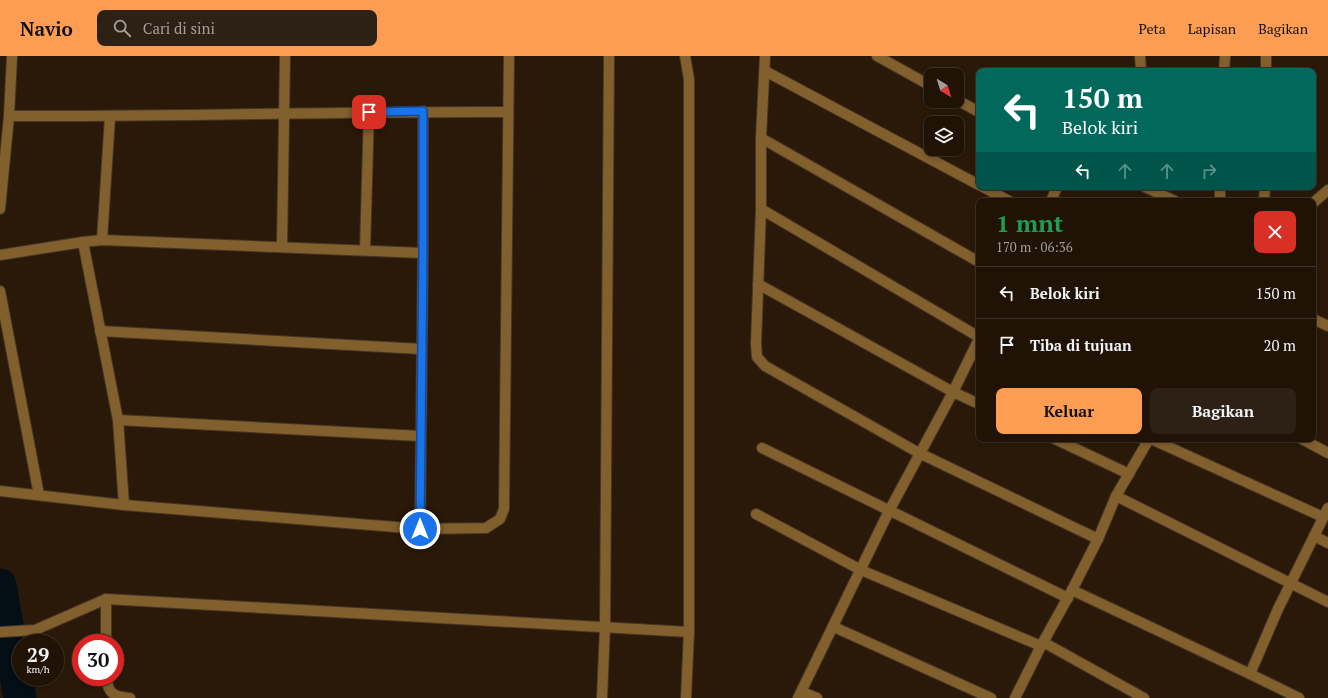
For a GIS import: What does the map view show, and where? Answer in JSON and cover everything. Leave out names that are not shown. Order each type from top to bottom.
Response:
[{"type":"street","points":[[0,209],[9,116],[12,56]]},
{"type":"street","points":[[282,247],[285,56]]},
{"type":"street","points":[[0,491],[124,505],[420,529],[486,528],[500,519],[504,509],[509,56]]},
{"type":"street","points":[[602,698],[605,626],[609,56]]},
{"type":"street","points":[[685,56],[689,79],[689,632],[686,698]]},
{"type":"street","points":[[765,56],[761,138],[756,344],[757,357],[765,366],[919,453],[1098,539]]},
{"type":"street","points":[[881,56],[924,82]]},
{"type":"street","points":[[1139,68],[1140,56]]},
{"type":"street","points":[[1224,68],[1225,56]]},
{"type":"street","points":[[1266,56],[1266,68]]},
{"type":"street","points":[[765,71],[976,183]]},
{"type":"street","points":[[964,104],[976,110]]},
{"type":"street","points":[[9,116],[110,117],[423,111],[508,112]]},
{"type":"street","points":[[420,529],[423,111]]},
{"type":"street","points":[[365,250],[369,112]]},
{"type":"street","points":[[102,240],[110,117]]},
{"type":"street","points":[[761,138],[976,260]]},
{"type":"street","points":[[989,190],[1003,198]]},
{"type":"street","points":[[1152,190],[1168,198]]},
{"type":"street","points":[[1316,200],[1328,190]]},
{"type":"street","points":[[760,209],[976,336]]},
{"type":"street","points":[[0,255],[102,240],[423,253]]},
{"type":"street","points":[[83,242],[118,420],[124,505]]},
{"type":"street","points":[[758,284],[953,392],[976,403]]},
{"type":"street","points":[[0,291],[39,495]]},
{"type":"street","points":[[1316,321],[1328,326]]},
{"type":"street","points":[[100,331],[421,349]]},
{"type":"street","points":[[817,698],[800,695],[889,511],[953,392],[976,344]]},
{"type":"street","points":[[118,420],[420,436]]},
{"type":"street","points":[[1061,442],[1129,474]]},
{"type":"street","points":[[1015,698],[1098,539],[1116,496],[1148,442]]},
{"type":"street","points":[[1157,442],[1326,513],[1290,583],[1250,674]]},
{"type":"street","points":[[1308,442],[1328,453]]},
{"type":"street","points":[[762,448],[889,511],[1250,674],[1299,698]]},
{"type":"street","points":[[1116,496],[1328,602]]},
{"type":"street","points":[[756,514],[861,570],[1042,644],[1144,698]]},
{"type":"street","points":[[1314,536],[1328,543]]},
{"type":"street","points":[[106,599],[106,634]]},
{"type":"street","points":[[0,632],[35,630],[106,599],[605,626],[689,632]]},
{"type":"street","points":[[834,627],[991,698]]},
{"type":"street","points":[[108,686],[110,691],[119,698],[130,698]]},
{"type":"waterway","points":[[0,585],[20,698]]},
{"type":"route","points":[[369,112],[423,111],[420,529]]}]
